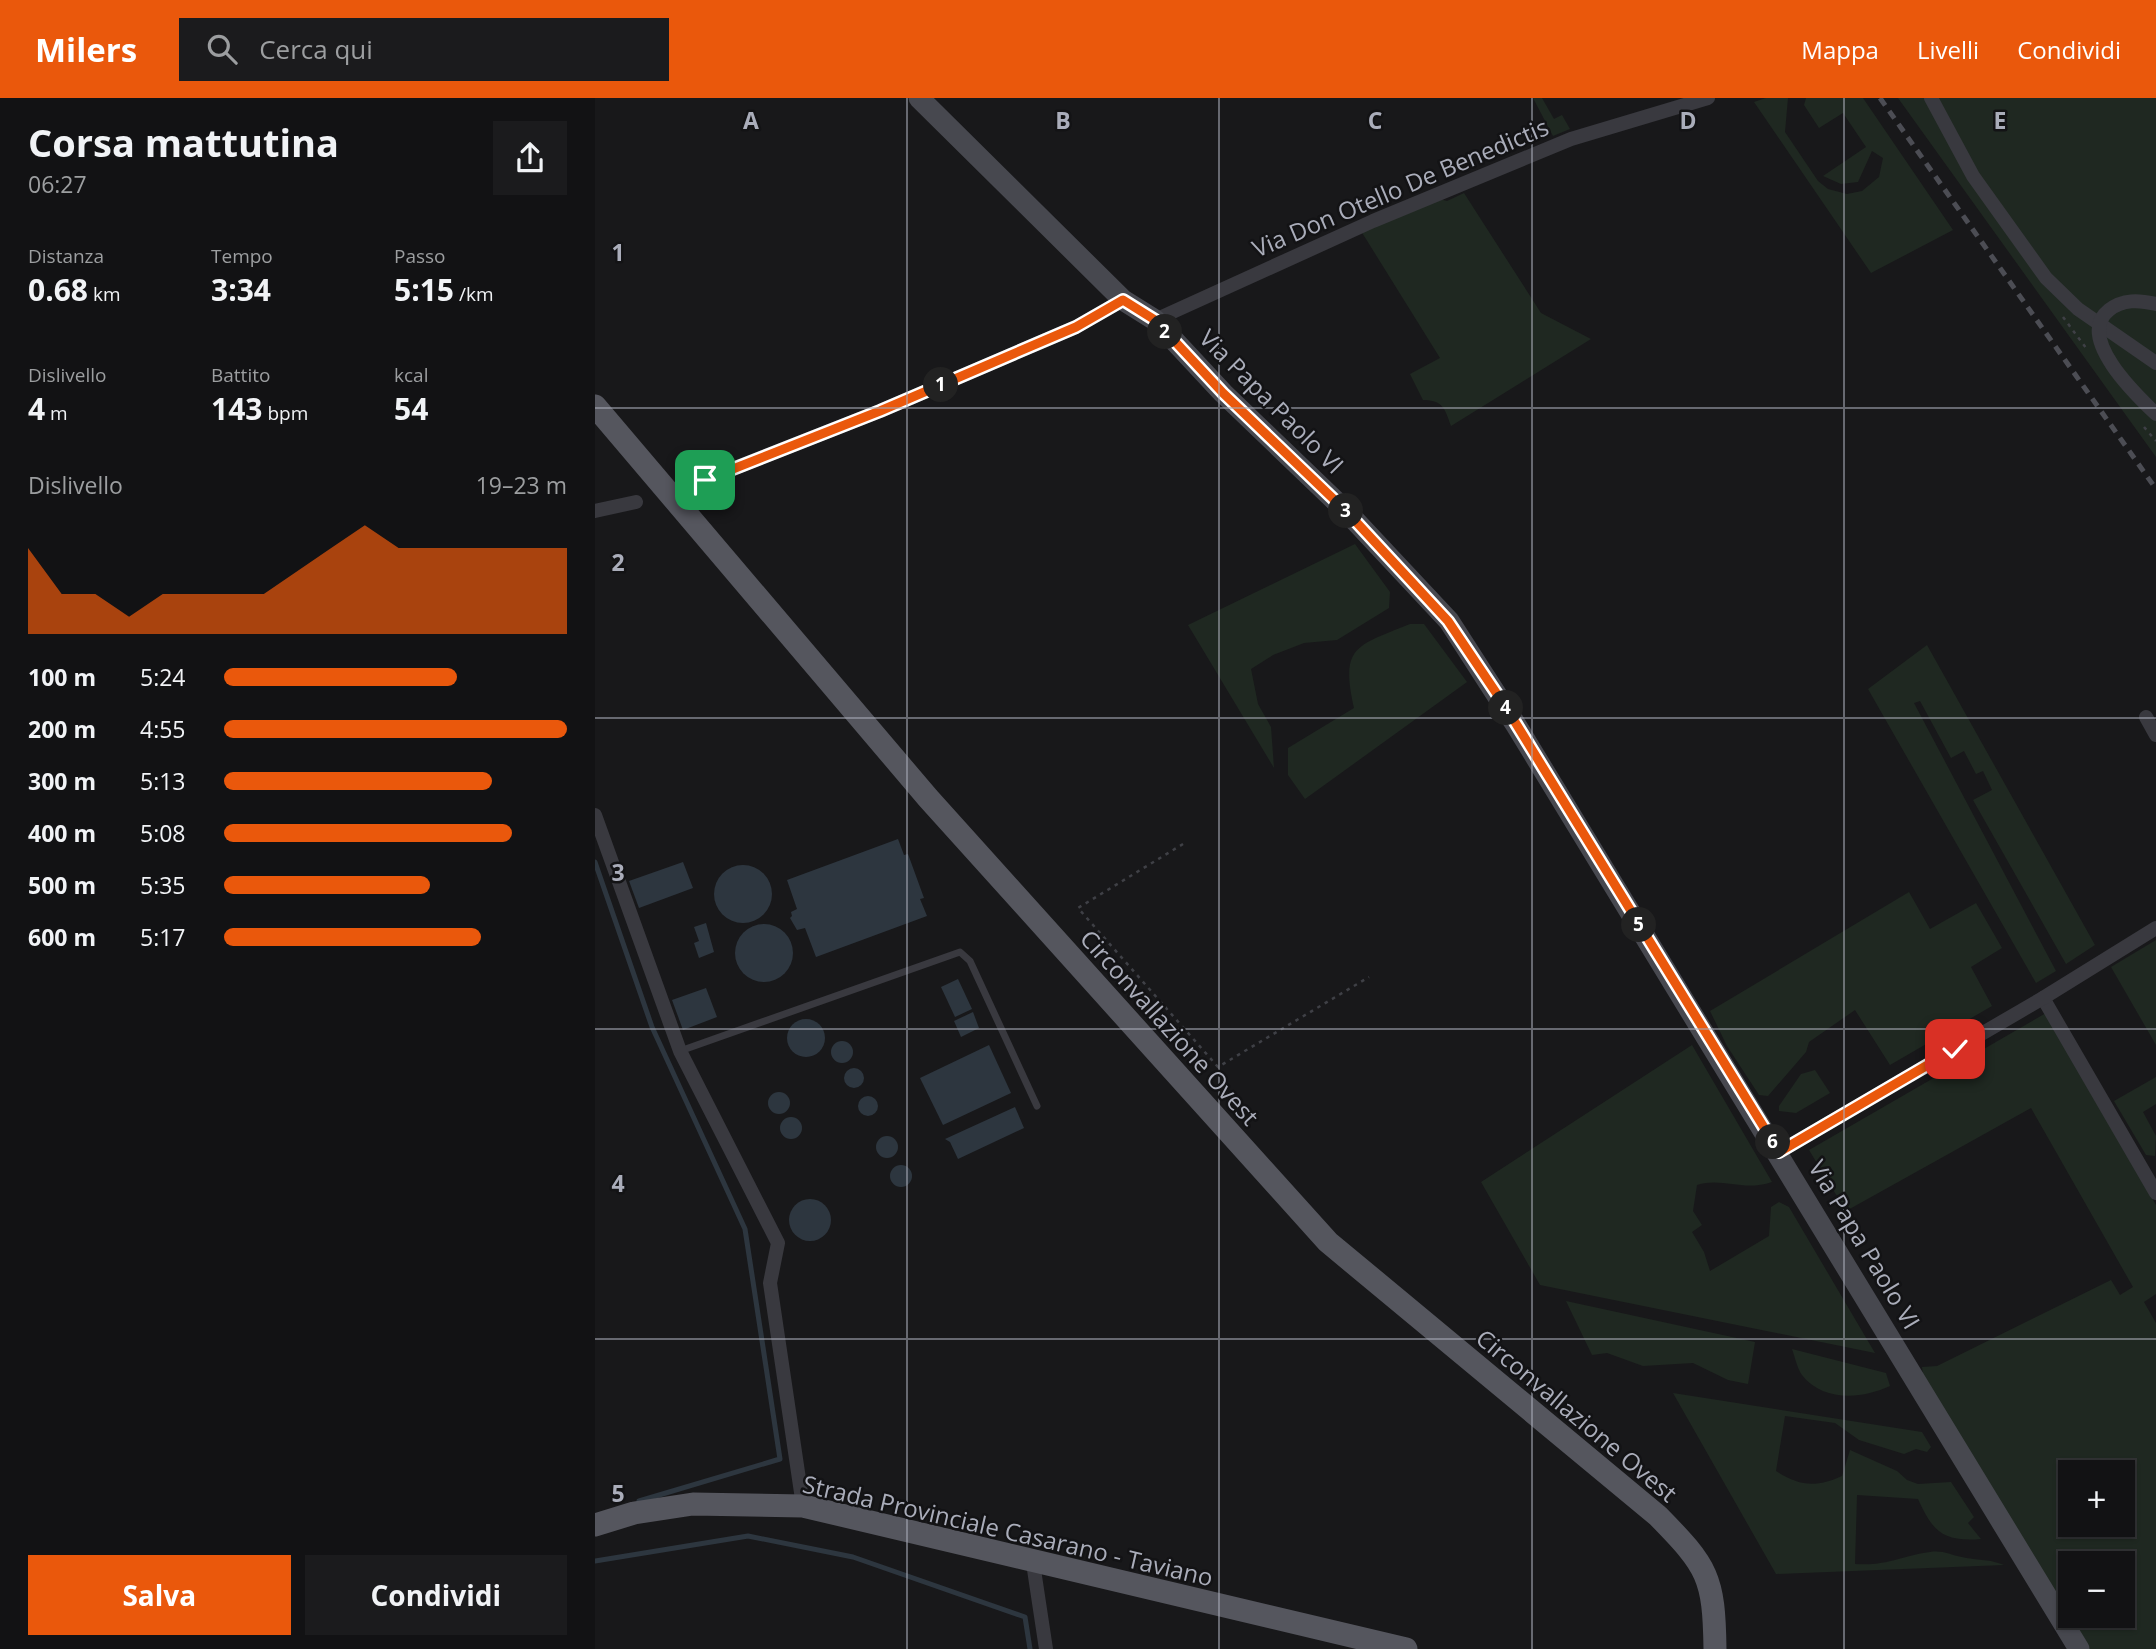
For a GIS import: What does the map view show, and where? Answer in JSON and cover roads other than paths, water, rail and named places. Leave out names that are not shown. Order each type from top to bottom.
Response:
[{"type":"main road","name":"Circonvallazione Ovest","points":[[595,406],[928,797],[1328,1242],[1658,1516],[1697,1556],[1712,1590],[1715,1649]]},
{"type":"main road","name":"Strada Provinciale Casarano - Taviano","points":[[595,1525],[633,1513],[693,1504],[803,1506],[1033,1563],[1406,1649]]},
{"type":"street","name":"Via Papa Paolo VI","points":[[919,98],[1123,300],[1155,320],[1223,393],[1347,512],[1448,621],[1507,709],[1779,1152],[2075,1646]]},
{"type":"street","name":"Via Don Otello De Benedictis","points":[[1155,320],[1373,220],[1571,139],[1708,98]]},
{"type":"street","points":[[1931,98],[1973,176],[2027,254],[2061,296],[2156,363]]},
{"type":"street","points":[[705,480],[880,411],[1076,327],[1123,300]]},
{"type":"street","points":[[2156,304],[2120,303],[2103,315],[2099,324],[2101,343],[2111,365],[2156,414]]},
{"type":"street","points":[[595,511],[636,502]]},
{"type":"street","points":[[2146,717],[2156,735]]},
{"type":"street","points":[[595,815],[680,1051],[778,1243],[770,1283],[803,1506]]},
{"type":"street","points":[[1779,1152],[2043,998],[2156,928]]},
{"type":"street","points":[[2043,998],[2156,1193]]},
{"type":"street","points":[[1033,1563],[1046,1649]]},
{"type":"lane","points":[[680,1051],[960,952],[970,961],[1037,1105]]},
{"type":"waterway","points":[[595,862],[652,1027],[745,1229],[780,1459],[639,1501]]},
{"type":"waterway","points":[[595,1561],[748,1536],[853,1557],[1025,1617],[1030,1649]]},
{"type":"railway","points":[[1880,98],[2156,489]]}]
